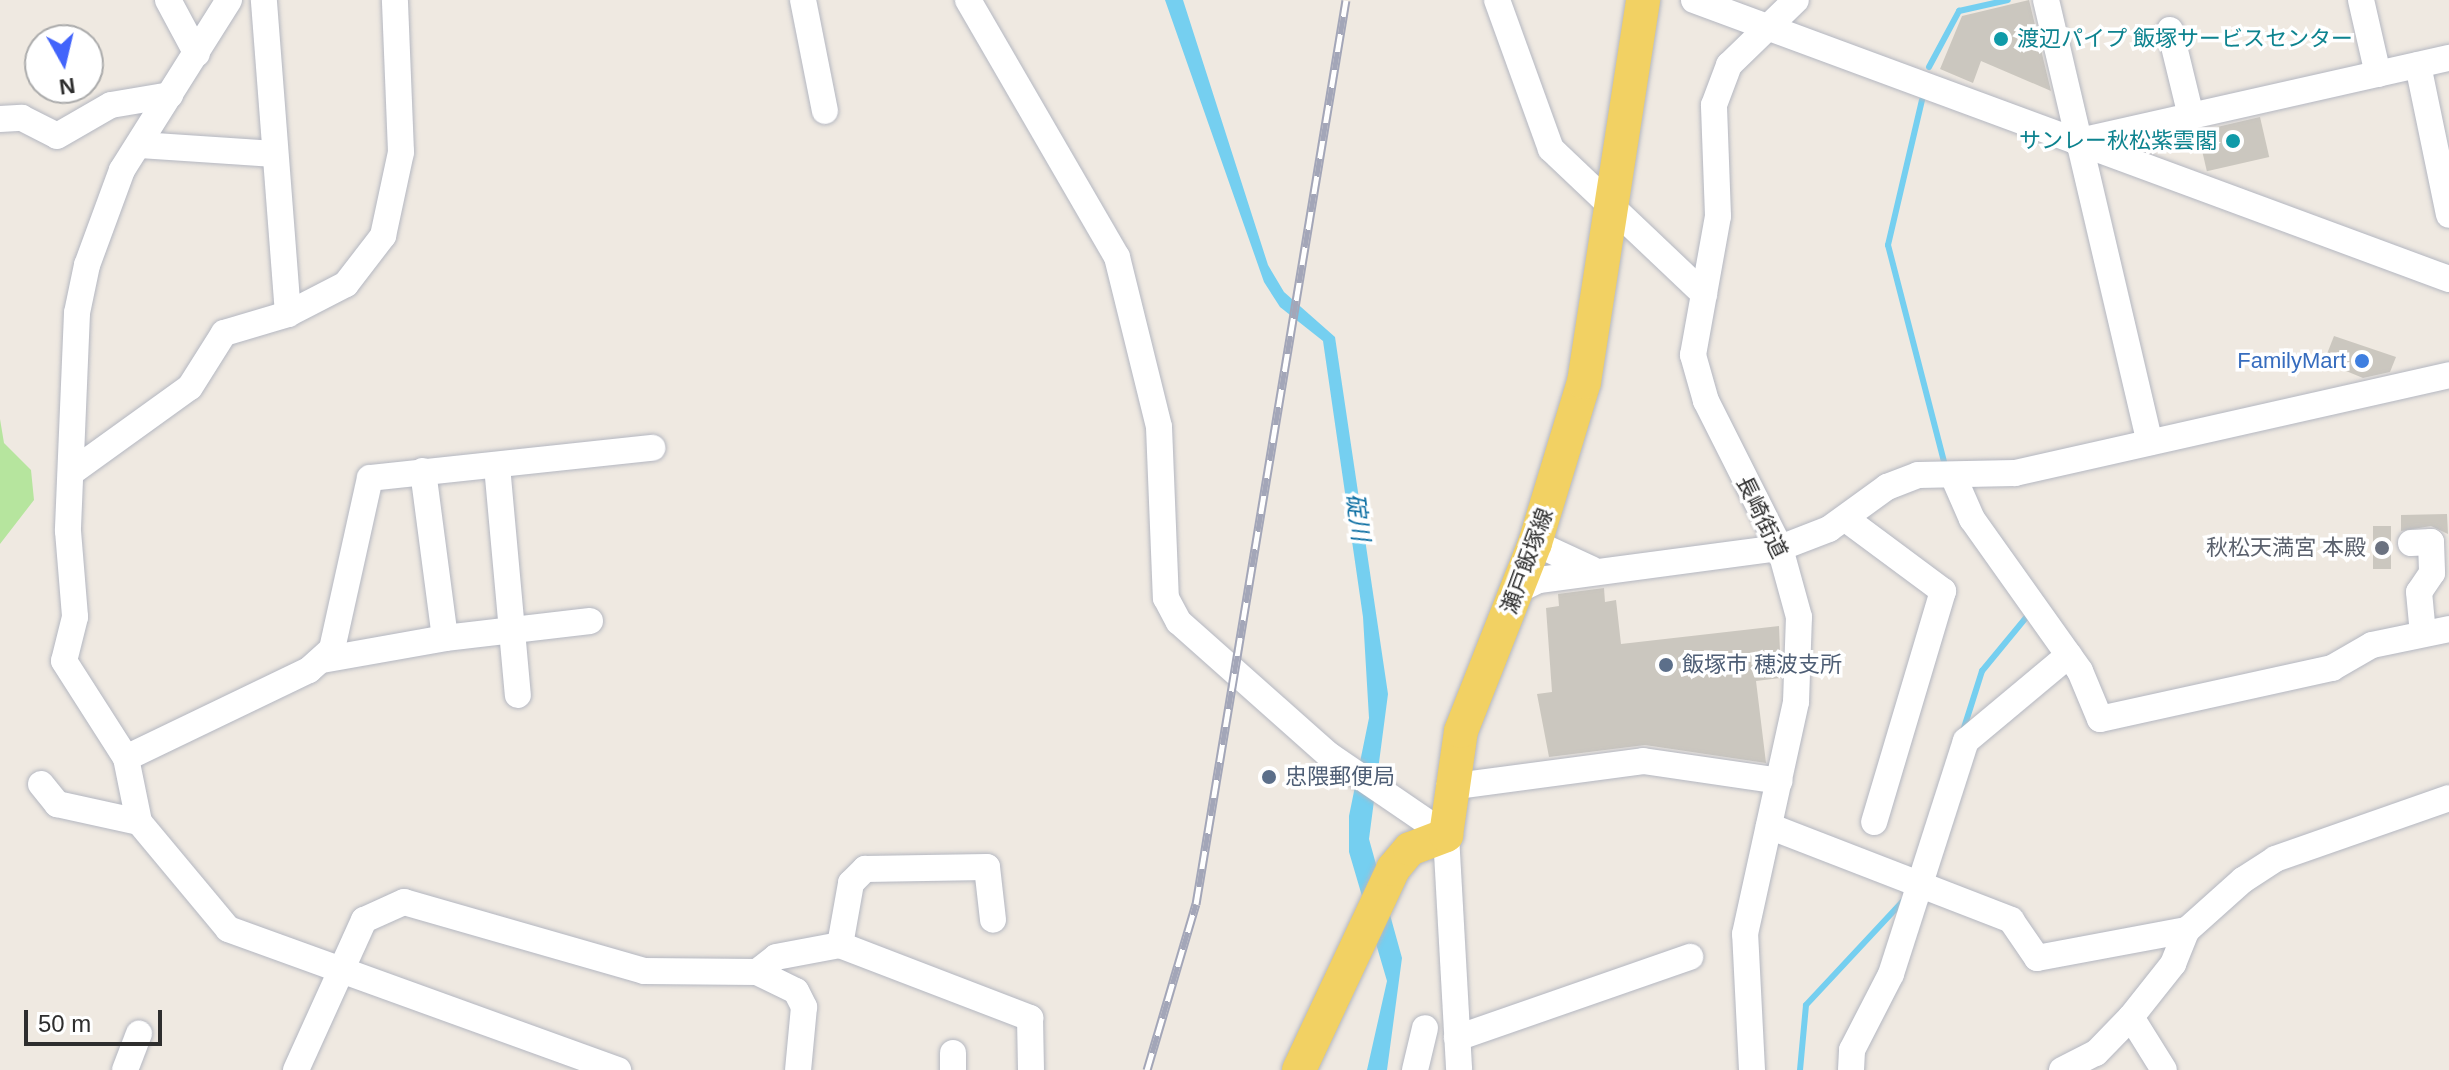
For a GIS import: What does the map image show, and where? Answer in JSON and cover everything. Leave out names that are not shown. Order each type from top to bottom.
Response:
[{"type":"main road","name":"瀬戸飯塚線","points":[[1446,835],[1449,787],[1461,731],[1535,543],[1584,382],[1613,215],[1643,0]]},
{"type":"main road","points":[[1299,1070],[1393,869],[1410,849],[1446,835]]},
{"type":"street","points":[[168,0],[197,54]]},
{"type":"street","points":[[229,0],[122,170],[87,265],[77,313],[68,531],[75,617],[64,661],[126,758],[139,822],[228,929],[618,1070]]},
{"type":"street","points":[[264,0],[288,314]]},
{"type":"street","points":[[72,472],[190,387],[224,333],[288,314],[346,284],[387,225],[401,152],[395,0]]},
{"type":"street","points":[[803,0],[825,111]]},
{"type":"street","points":[[968,0],[1117,257],[1159,427],[1166,598],[1179,622],[1232,675],[1329,755],[1391,802],[1446,835],[1459,1070]]},
{"type":"street","points":[[1497,0],[1551,149],[1613,215],[1704,294]]},
{"type":"street","points":[[1694,0],[2449,279]]},
{"type":"street","name":"長崎街道","points":[[1752,1070],[1745,934],[1780,781],[1801,652],[1780,548],[1695,376],[1704,294],[1718,216],[1714,105],[1729,65],[1796,0]]},
{"type":"street","points":[[2046,0],[2150,442]]},
{"type":"street","points":[[2361,0],[2378,74]]},
{"type":"street","points":[[2170,30],[2191,116]]},
{"type":"street","points":[[2080,141],[2449,58]]},
{"type":"street","points":[[2418,65],[2449,215]]},
{"type":"street","points":[[0,119],[22,118],[57,136],[111,105],[170,95]]},
{"type":"street","points":[[140,145],[275,154]]},
{"type":"street","points":[[1516,591],[1598,571],[1780,548],[1846,519],[1905,480],[2015,473],[2449,375]]},
{"type":"street","points":[[322,660],[339,631],[363,487],[378,475],[497,466],[652,448]]},
{"type":"street","points":[[497,466],[518,695]]},
{"type":"street","points":[[423,471],[445,638]]},
{"type":"street","points":[[1954,478],[1972,519],[2069,655],[2100,719],[2332,668],[2372,645],[2449,629]]},
{"type":"street","points":[[1846,519],[1943,591],[1874,822]]},
{"type":"street","points":[[2411,543],[2431,542],[2432,573],[2419,592],[2423,634]]},
{"type":"street","points":[[1535,543],[1598,571]]},
{"type":"street","points":[[126,758],[322,660],[445,638],[590,621]]},
{"type":"street","points":[[1851,1070],[1852,1050],[1891,974],[1966,741],[2069,655]]},
{"type":"street","points":[[1449,787],[1643,761],[1780,781]]},
{"type":"street","points":[[41,784],[57,804],[139,822]]},
{"type":"street","points":[[1769,826],[2011,920],[2037,958],[2187,930],[2275,859],[2449,798]]},
{"type":"street","points":[[840,945],[851,883],[865,869],[987,867],[993,920]]},
{"type":"street","points":[[296,1070],[337,968],[364,920],[404,902],[644,971],[757,972],[796,991],[804,1007],[798,1070]]},
{"type":"street","points":[[2062,1070],[2096,1053],[2131,1017],[2173,964],[2187,930]]},
{"type":"street","points":[[757,972],[776,957],[840,945],[1030,1018],[1031,1070]]},
{"type":"street","points":[[1457,1038],[1690,957]]},
{"type":"street","points":[[2131,1017],[2164,1070]]},
{"type":"street","points":[[1415,1070],[1425,1028]]},
{"type":"street","points":[[125,1070],[139,1034]]},
{"type":"green space","points":[[0,419],[4,443],[31,470],[34,500],[0,544]]},
{"type":"water","name":"碇川","points":[[1165,0],[1183,0],[1268,265],[1284,292],[1335,337],[1388,694],[1369,839],[1402,958],[1387,1070],[1367,1070],[1387,981],[1349,852],[1349,816],[1369,718],[1363,617],[1323,341],[1280,307],[1264,282]]},
{"type":"building","name":"渡辺パイプ 飯塚サービスセンター","points":[[2029,0],[2051,91],[1981,61],[1973,83],[1940,69],[1962,16]]},
{"type":"building","name":"サンレー秋松紫雲閣","points":[[2260,117],[2269,157],[2207,171],[2198,131]]},
{"type":"building","name":"FamilyMart","points":[[2334,336],[2396,357],[2390,372],[2363,378],[2334,366],[2325,359]]},
{"type":"building","points":[[2447,514],[2448,534],[2431,526],[2401,531],[2401,515]]},
{"type":"building","name":"秋松天満宮 本殿","points":[[2373,526],[2391,526],[2391,569],[2373,569]]},
{"type":"building","name":"飯塚市 穂波支所","points":[[1604,588],[1605,602],[1616,600],[1621,644],[1779,626],[1781,678],[1756,681],[1766,763],[1645,745],[1549,757],[1537,694],[1552,692],[1546,608],[1559,606],[1558,594]]},
{"type":"waterway","points":[[1929,67],[1959,11],[2008,0]]},
{"type":"waterway","points":[[1922,100],[1888,245],[1946,469]]},
{"type":"waterway","points":[[1963,731],[1982,671],[2029,614]]},
{"type":"waterway","points":[[1800,1070],[1806,1005],[1905,899]]},
{"type":"railway","points":[[1147,1070],[1196,904],[1346,0]]},
{"type":"place","name":"渡辺パイプ 飯塚サービスセンター","points":[[2001,39]]},
{"type":"place","name":"サンレー秋松紫雲閣","points":[[2233,141]]},
{"type":"place","name":"FamilyMart","points":[[2362,361]]},
{"type":"place","name":"秋松天満宮 本殿","points":[[2382,548]]},
{"type":"place","name":"飯塚市 穂波支所","points":[[1666,665]]},
{"type":"place","name":"忠隈郵便局","points":[[1269,777]]}]
